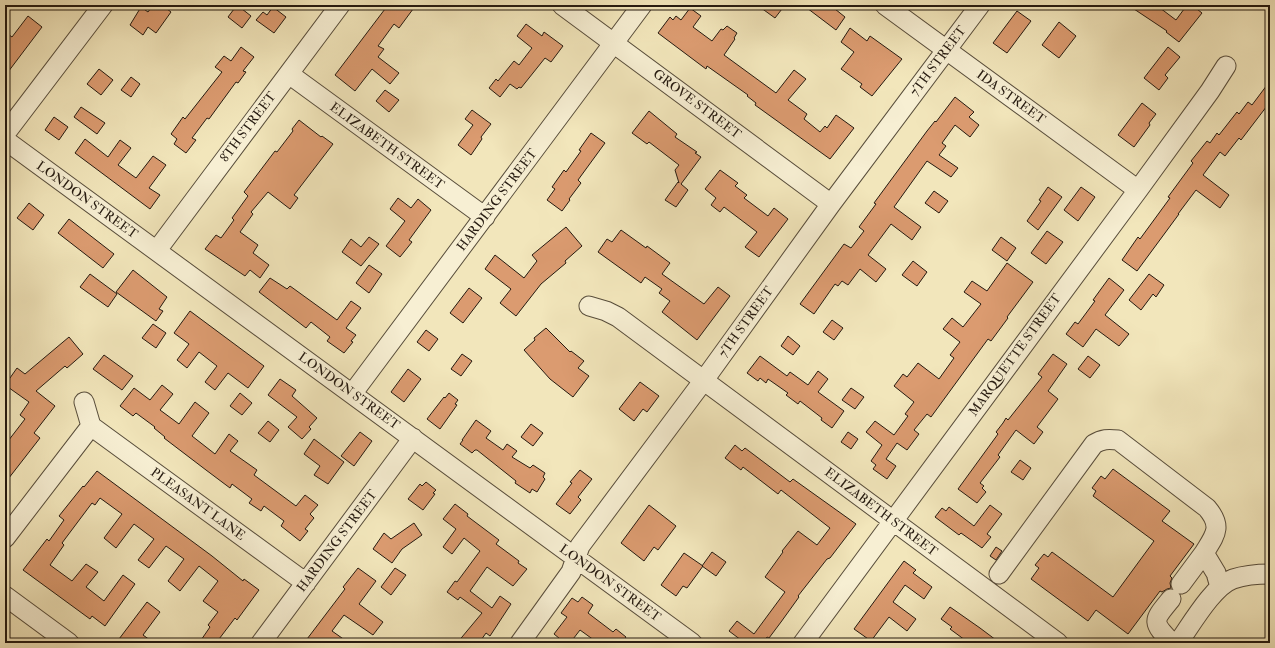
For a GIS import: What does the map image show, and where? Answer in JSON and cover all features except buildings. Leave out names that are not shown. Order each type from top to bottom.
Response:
[{"type":"street","points":[[5,134],[103,5]]},
{"type":"street","name":"8TH STREET","points":[[157,250],[340,5]]},
{"type":"street","name":"GROVE STREET","points":[[562,5],[831,204]]},
{"type":"street","name":"HARDING STREET","points":[[352,394],[642,5]]},
{"type":"street","name":"IDA STREET","points":[[885,5],[1138,190]]},
{"type":"street","name":"7TH STREET","points":[[520,643],[571,572],[580,546],[704,380],[831,204],[980,5]]},
{"type":"street","name":"MARQUETTE STREET","points":[[803,643],[1138,190],[1210,91],[1226,66]]},
{"type":"street","name":"ELIZABETH STREET","points":[[289,74],[485,217]]},
{"type":"street","name":"LONDON STREET","points":[[5,140],[692,643]]},
{"type":"street","name":"ELIZABETH STREET","points":[[589,306],[606,311],[618,317],[1058,643]]},
{"type":"street","points":[[5,538],[91,426],[84,402]]},
{"type":"street","name":"PLEASANT LANE","points":[[91,426],[306,583]]},
{"type":"street","name":"HARDING STREET","points":[[260,643],[413,438]]},
{"type":"street","points":[[999,574],[1094,444],[1100,440],[1118,440],[1207,508],[1217,523],[1215,536],[1156,618],[1156,626],[1172,643]]},
{"type":"street","points":[[1204,553],[1216,573],[1220,587]]},
{"type":"street","points":[[1178,643],[1211,596],[1220,587],[1231,579],[1254,574],[1270,574]]},
{"type":"street","points":[[5,596],[69,643]]}]
